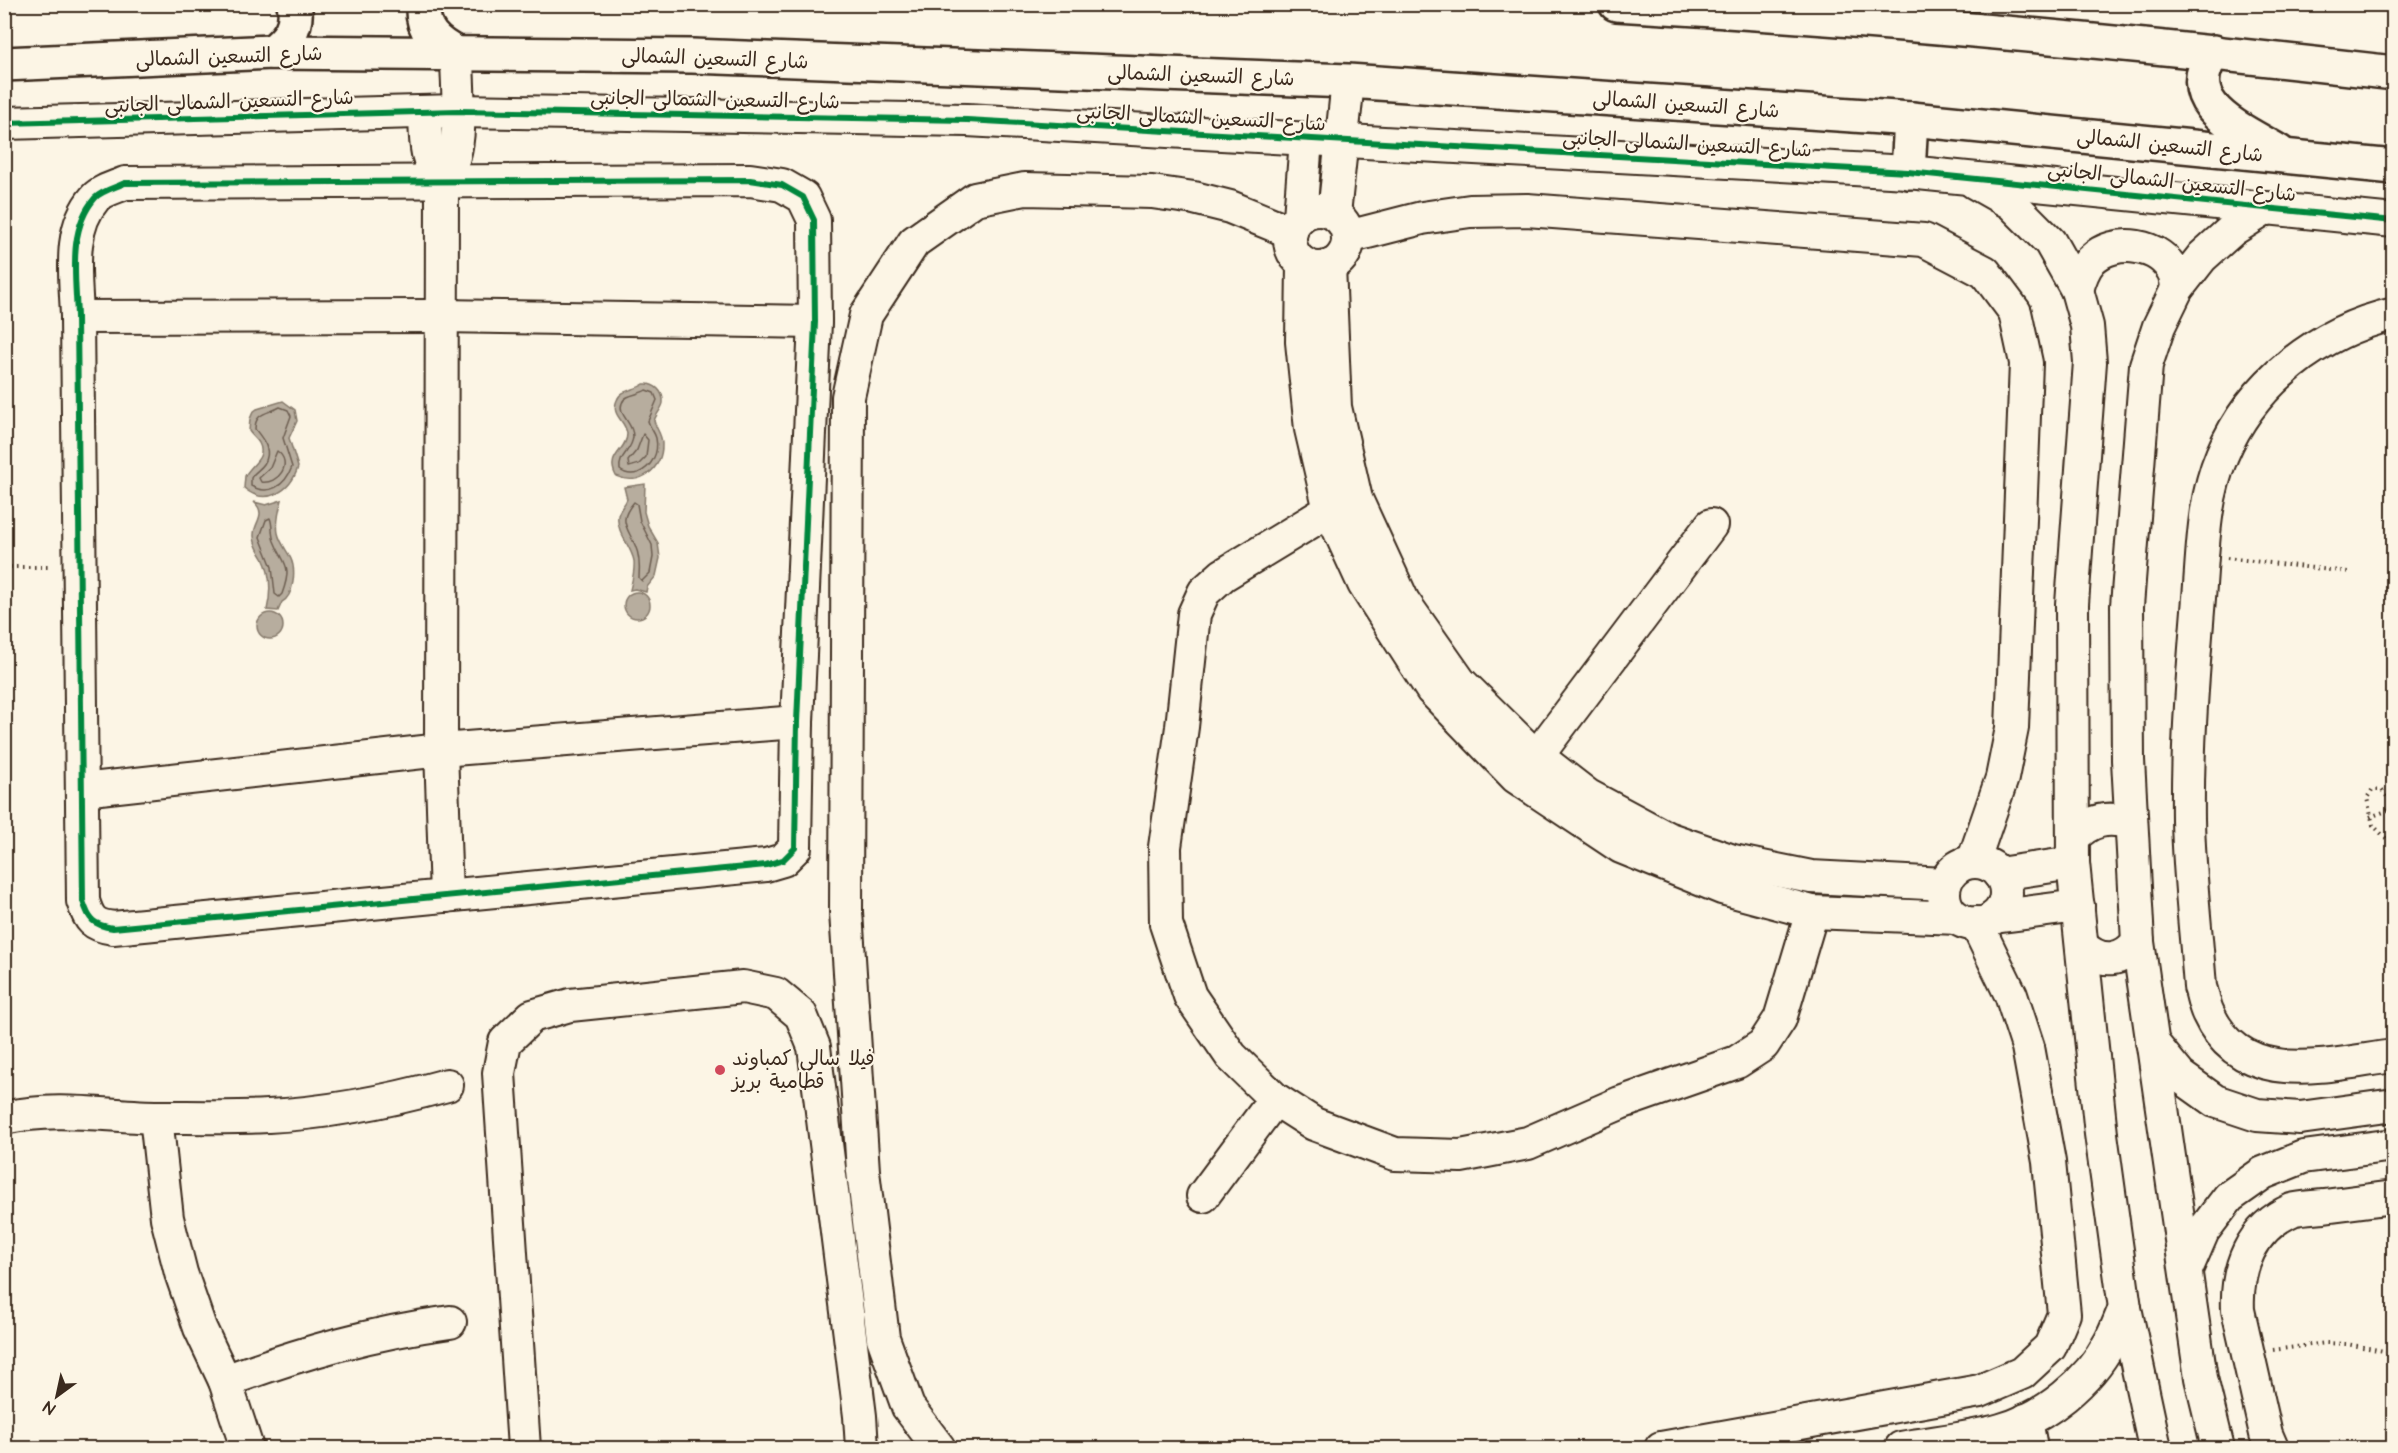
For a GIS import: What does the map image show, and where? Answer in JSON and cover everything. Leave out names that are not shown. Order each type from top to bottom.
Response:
[{"type":"main road","points":[[272,52],[285,43],[293,29],[296,13],[294,4]]},
{"type":"main road","points":[[423,4],[426,28],[438,44],[457,54]]},
{"type":"main road","points":[[1616,4],[1803,16],[2214,52],[2394,73]]},
{"type":"main road","name":"شارع التسعين الشمالى","points":[[4,64],[272,52],[692,56],[1348,81],[1911,119],[2394,167]]},
{"type":"main road","points":[[2214,52],[2204,65],[2201,81],[2205,98],[2228,122],[2286,156]]},
{"type":"main road","points":[[1908,172],[1911,119]]},
{"type":"street","points":[[442,183],[449,173],[456,153],[457,54]]},
{"type":"street","points":[[1316,264],[1343,254],[1341,226],[1348,81]]},
{"type":"street","name":"شارع التسعين الشمالى الجانبى","points":[[4,123],[457,111],[967,120],[1908,172],[2394,221]]},
{"type":"street","points":[[425,112],[427,153],[430,164],[442,183],[441,750],[446,896]]},
{"type":"street","points":[[1306,140],[1292,249],[1316,264]]},
{"type":"street","points":[[1963,176],[2011,203],[2050,242],[2077,290],[2087,326],[2090,362],[2072,604],[2073,850],[2101,1134],[2126,1308],[2155,1449]]},
{"type":"street","points":[[750,180],[782,185],[803,197],[814,220],[815,322],[797,722],[795,848],[783,860],[766,865],[113,928],[100,926],[88,917],[83,901],[77,317],[75,256],[80,224],[96,196],[125,183],[750,180]]},
{"type":"street","points":[[939,1449],[908,1407],[883,1338],[863,1171],[846,912],[848,397],[866,315],[914,242],[975,199],[1025,189],[1152,192],[1194,198],[1295,224],[1317,210],[1341,226],[1470,211],[1527,210],[1924,240],[1985,272],[2015,312],[2026,363],[2012,728],[1986,868]]},
{"type":"street","points":[[2218,1449],[2201,1378],[2138,942],[2130,823],[2127,606],[2146,365],[2158,326],[2177,290],[2210,250],[2232,230],[2267,208]]},
{"type":"street","points":[[2077,290],[2081,274],[2091,261],[2104,251],[2120,246],[2152,251],[2165,261],[2175,275],[2177,290]]},
{"type":"street","points":[[1316,264],[1302,342],[1311,429],[1330,510],[1364,584],[1432,690],[1516,777],[1621,847],[1722,888],[1812,912],[1976,920],[2078,906]]},
{"type":"street","points":[[1316,264],[1335,407],[1356,499],[1402,601],[1460,682],[1537,756],[1587,795],[1667,838],[1733,861],[1811,877],[1945,884]]},
{"type":"street","points":[[2394,314],[2366,321],[2320,342],[2280,372],[2246,411],[2222,455],[2210,494],[2202,555],[2191,693],[2188,820],[2200,987],[2208,1013],[2223,1036],[2244,1054],[2269,1065],[2296,1068],[2394,1056]]},
{"type":"street","points":[[77,317],[441,316],[815,322]]},
{"type":"street","points":[[1330,510],[1223,575],[1204,592],[1194,614],[1182,726],[1165,847],[1166,924],[1190,996],[1232,1056],[1275,1099],[1314,1124],[1395,1154],[1461,1156],[1528,1143],[1620,1103],[1737,1062],[1763,1045],[1780,1019],[1812,912]]},
{"type":"street","points":[[1537,756],[1711,525]]},
{"type":"street","points":[[82,790],[441,750],[797,722]]},
{"type":"street","points":[[2073,850],[2080,830],[2099,820],[2120,820],[2130,823]]},
{"type":"street","points":[[1661,1449],[1980,1391],[2022,1373],[2050,1347],[2064,1314],[2049,1162],[2028,1047],[2011,995],[1976,920],[1946,903],[1945,884],[1956,868],[1986,868],[2073,850]]},
{"type":"street","points":[[1976,920],[2004,901],[2006,892],[2004,882],[1986,868]]},
{"type":"street","points":[[2082,946],[2090,954],[2111,960],[2131,951],[2138,942]]},
{"type":"street","points":[[524,1449],[499,1073],[505,1042],[532,1016],[570,1005],[743,987],[776,994],[801,1015],[814,1047],[860,1416],[861,1449]]},
{"type":"street","points":[[2152,1042],[2180,1076],[2206,1095],[2216,1101],[2257,1115],[2300,1118],[2394,1106]]},
{"type":"street","points":[[4,1118],[69,1111],[156,1117],[268,1116],[322,1111],[391,1100],[447,1085]]},
{"type":"street","points":[[1203,1196],[1275,1099]]},
{"type":"street","points":[[156,1117],[167,1218],[180,1273],[200,1328],[225,1381],[247,1449]]},
{"type":"street","points":[[2186,1270],[2202,1231],[2229,1197],[2263,1173],[2303,1157],[2394,1145]]},
{"type":"street","points":[[2272,1449],[2266,1434],[2238,1310],[2237,1289],[2248,1250],[2260,1233],[2276,1219],[2294,1209],[2394,1197]]},
{"type":"street","points":[[1901,1449],[2001,1430],[2028,1435],[2087,1375],[2110,1343],[2126,1308]]},
{"type":"street","points":[[225,1381],[336,1344],[400,1329],[450,1322]]},
{"type":"path","points":[[2202,555],[2348,572]]},
{"type":"path","points":[[4,567],[51,567]]},
{"type":"path","points":[[2370,818],[2394,807],[2382,790],[2372,790],[2367,798],[2370,818],[2394,847]]},
{"type":"path","points":[[2248,1353],[2326,1343],[2347,1344],[2394,1353]]},
{"type":"water","points":[[644,384],[658,389],[663,399],[654,421],[661,437],[661,453],[659,461],[648,474],[625,479],[616,476],[613,469],[615,458],[624,445],[627,434],[615,410],[615,405],[619,396]]},
{"type":"water","points":[[283,401],[295,410],[297,421],[289,438],[298,467],[295,476],[277,494],[261,496],[252,494],[244,488],[245,476],[260,457],[261,448],[249,431],[250,419],[257,409]]},
{"type":"water","points":[[645,484],[644,512],[648,526],[658,543],[660,558],[656,576],[647,587],[646,592],[630,590],[634,561],[618,522],[619,514],[627,499],[624,487]]},
{"type":"water","points":[[282,500],[278,533],[293,564],[294,576],[289,594],[278,611],[267,610],[269,577],[266,564],[254,539],[260,511],[254,502],[266,505]]},
{"type":"water","points":[[637,592],[646,596],[650,605],[646,614],[637,618],[628,614],[624,605],[628,596]]},
{"type":"water","points":[[270,613],[279,617],[283,626],[279,635],[270,639],[261,635],[257,626],[261,617]]},
{"type":"cycle path","points":[[4,123],[457,111],[967,120],[1908,172],[2394,221]]},
{"type":"cycle path","points":[[750,180],[782,185],[803,197],[814,220],[815,322],[797,722],[795,848],[783,860],[766,865],[113,928],[96,923],[87,913],[83,901],[75,271],[80,225],[95,198],[125,183],[750,180]]},
{"type":"place","name":"فيلا سالى كمباوند قطامية بريز","points":[[720,1070]]}]
